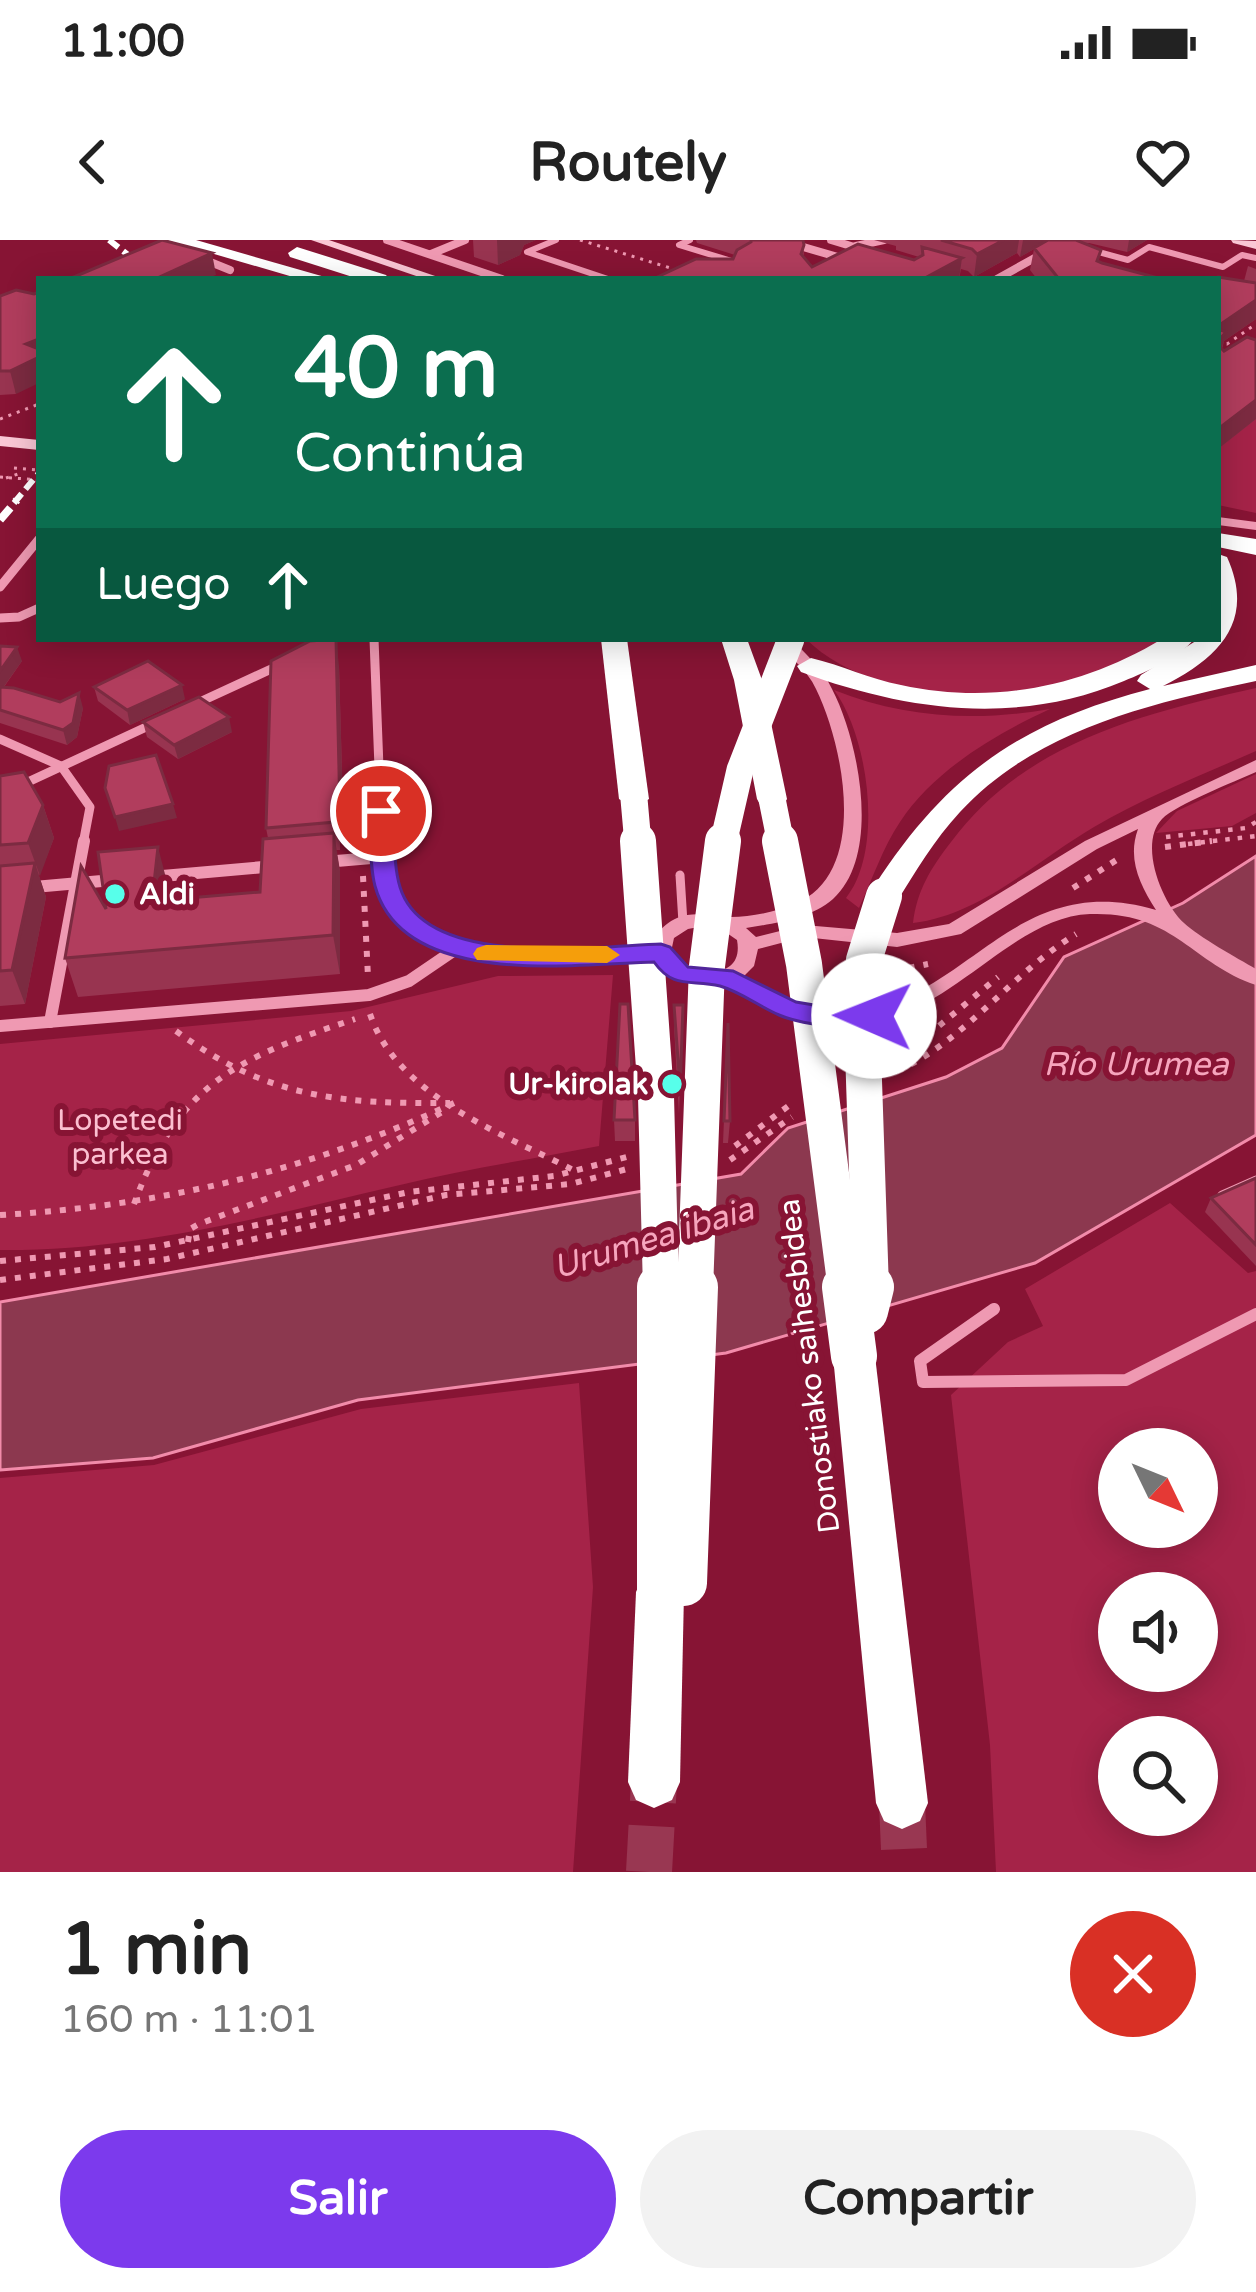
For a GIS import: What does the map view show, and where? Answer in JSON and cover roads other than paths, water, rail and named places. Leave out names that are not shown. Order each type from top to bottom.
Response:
[{"type":"highway","points":[[245,240],[370,276]]},
{"type":"highway","points":[[169,244],[309,276]]},
{"type":"highway","points":[[1221,541],[1256,547]]},
{"type":"highway","points":[[1221,568],[1237,598],[1232,627],[1221,637]]},
{"type":"highway","points":[[614,642],[650,935],[672,1587]]},
{"type":"highway","name":"Donostiako saihesbidea","points":[[735,642],[748,680],[804,964],[854,1356],[902,1803]]},
{"type":"highway","points":[[654,1782],[659,1674],[672,1587],[715,878],[740,759],[786,642]]},
{"type":"highway","points":[[1108,709],[1129,692],[1197,659],[1216,642]]},
{"type":"highway","points":[[811,666],[902,697],[994,703],[1059,692],[1174,644]]},
{"type":"highway","points":[[854,1356],[871,1290],[861,991],[864,960],[884,896],[917,840],[961,792],[1014,752],[1108,709],[1256,673]]},
{"type":"main road","points":[[317,240],[428,276]]},
{"type":"main road","points":[[353,240],[455,276]]},
{"type":"main road","points":[[1237,240],[1256,245]]},
{"type":"main road","points":[[0,438],[36,440]]},
{"type":"street","points":[[387,240],[493,276]]},
{"type":"street","points":[[430,254],[465,240]]},
{"type":"street","points":[[556,240],[527,252],[599,276]]},
{"type":"street","points":[[690,240],[679,245],[744,265],[732,270]]},
{"type":"street","points":[[779,240],[860,264]]},
{"type":"street","points":[[831,240],[886,256]]},
{"type":"street","points":[[848,245],[868,246],[884,240]]},
{"type":"street","points":[[1002,276],[1066,240]]},
{"type":"street","points":[[169,244],[230,270]]},
{"type":"street","points":[[1084,255],[1091,250],[1128,260],[1149,247],[1223,267],[1242,255],[1256,258]]},
{"type":"street","points":[[830,255],[838,260],[831,267],[874,254]]},
{"type":"street","points":[[1221,521],[1256,526]]},
{"type":"street","points":[[0,587],[36,543]]},
{"type":"street","points":[[0,618],[36,613]]},
{"type":"street","points":[[374,642],[383,856],[388,887],[400,910],[425,932],[456,949],[502,957],[661,953]]},
{"type":"street","points":[[790,642],[811,666],[844,737],[849,864],[834,888],[806,908],[728,924],[683,922],[665,935],[661,953],[673,970],[684,976],[724,977],[790,1010],[832,1017],[874,1016],[929,997],[1039,920],[1072,909],[1113,907],[1176,926],[1256,978]]},
{"type":"street","points":[[0,795],[302,655]]},
{"type":"street","points":[[0,740],[61,766],[90,807],[50,1022]]},
{"type":"street","points":[[750,945],[804,931],[897,940],[954,929],[1162,807],[1256,765]]},
{"type":"street","points":[[1162,807],[1141,840],[1144,872],[1176,926]]},
{"type":"street","points":[[318,862],[383,856]]},
{"type":"street","points":[[142,878],[296,864]]},
{"type":"street","points":[[0,890],[119,880]]},
{"type":"street","points":[[728,924],[750,945]]},
{"type":"street","points":[[724,977],[745,964],[750,945]]},
{"type":"street","points":[[0,1026],[369,994],[409,981],[456,949]]},
{"type":"lane","points":[[680,875],[683,922]]},
{"type":"lane","points":[[1217,1198],[1256,1180]]},
{"type":"lane","points":[[994,1309],[920,1360],[923,1382],[1126,1380],[1256,1314]]},
{"type":"water","name":"Río Urumea","points":[[1256,856],[1256,1135],[1035,1263],[726,1353],[358,1400],[153,1458],[0,1470],[0,1302],[741,1174],[788,1128],[946,1077],[1002,1048],[1064,957],[1183,903]]},
{"type":"tunnel","points":[[649,1872],[654,1782]]},
{"type":"tunnel","points":[[902,1803],[905,1872]]},
{"type":"railway","points":[[109,240],[150,272]]},
{"type":"railway","points":[[14,503],[36,477]]},
{"type":"railway","points":[[0,520],[17,500]]},
{"type":"place","name":"Aldi","points":[[115,894]]},
{"type":"place","name":"Ur-kirolak","points":[[672,1084]]},
{"type":"park label","name":"Lopetedi parkea","points":[[120,1137]]},
{"type":"water label","name":"Urumea ibaia","points":[[653,1237]]}]
